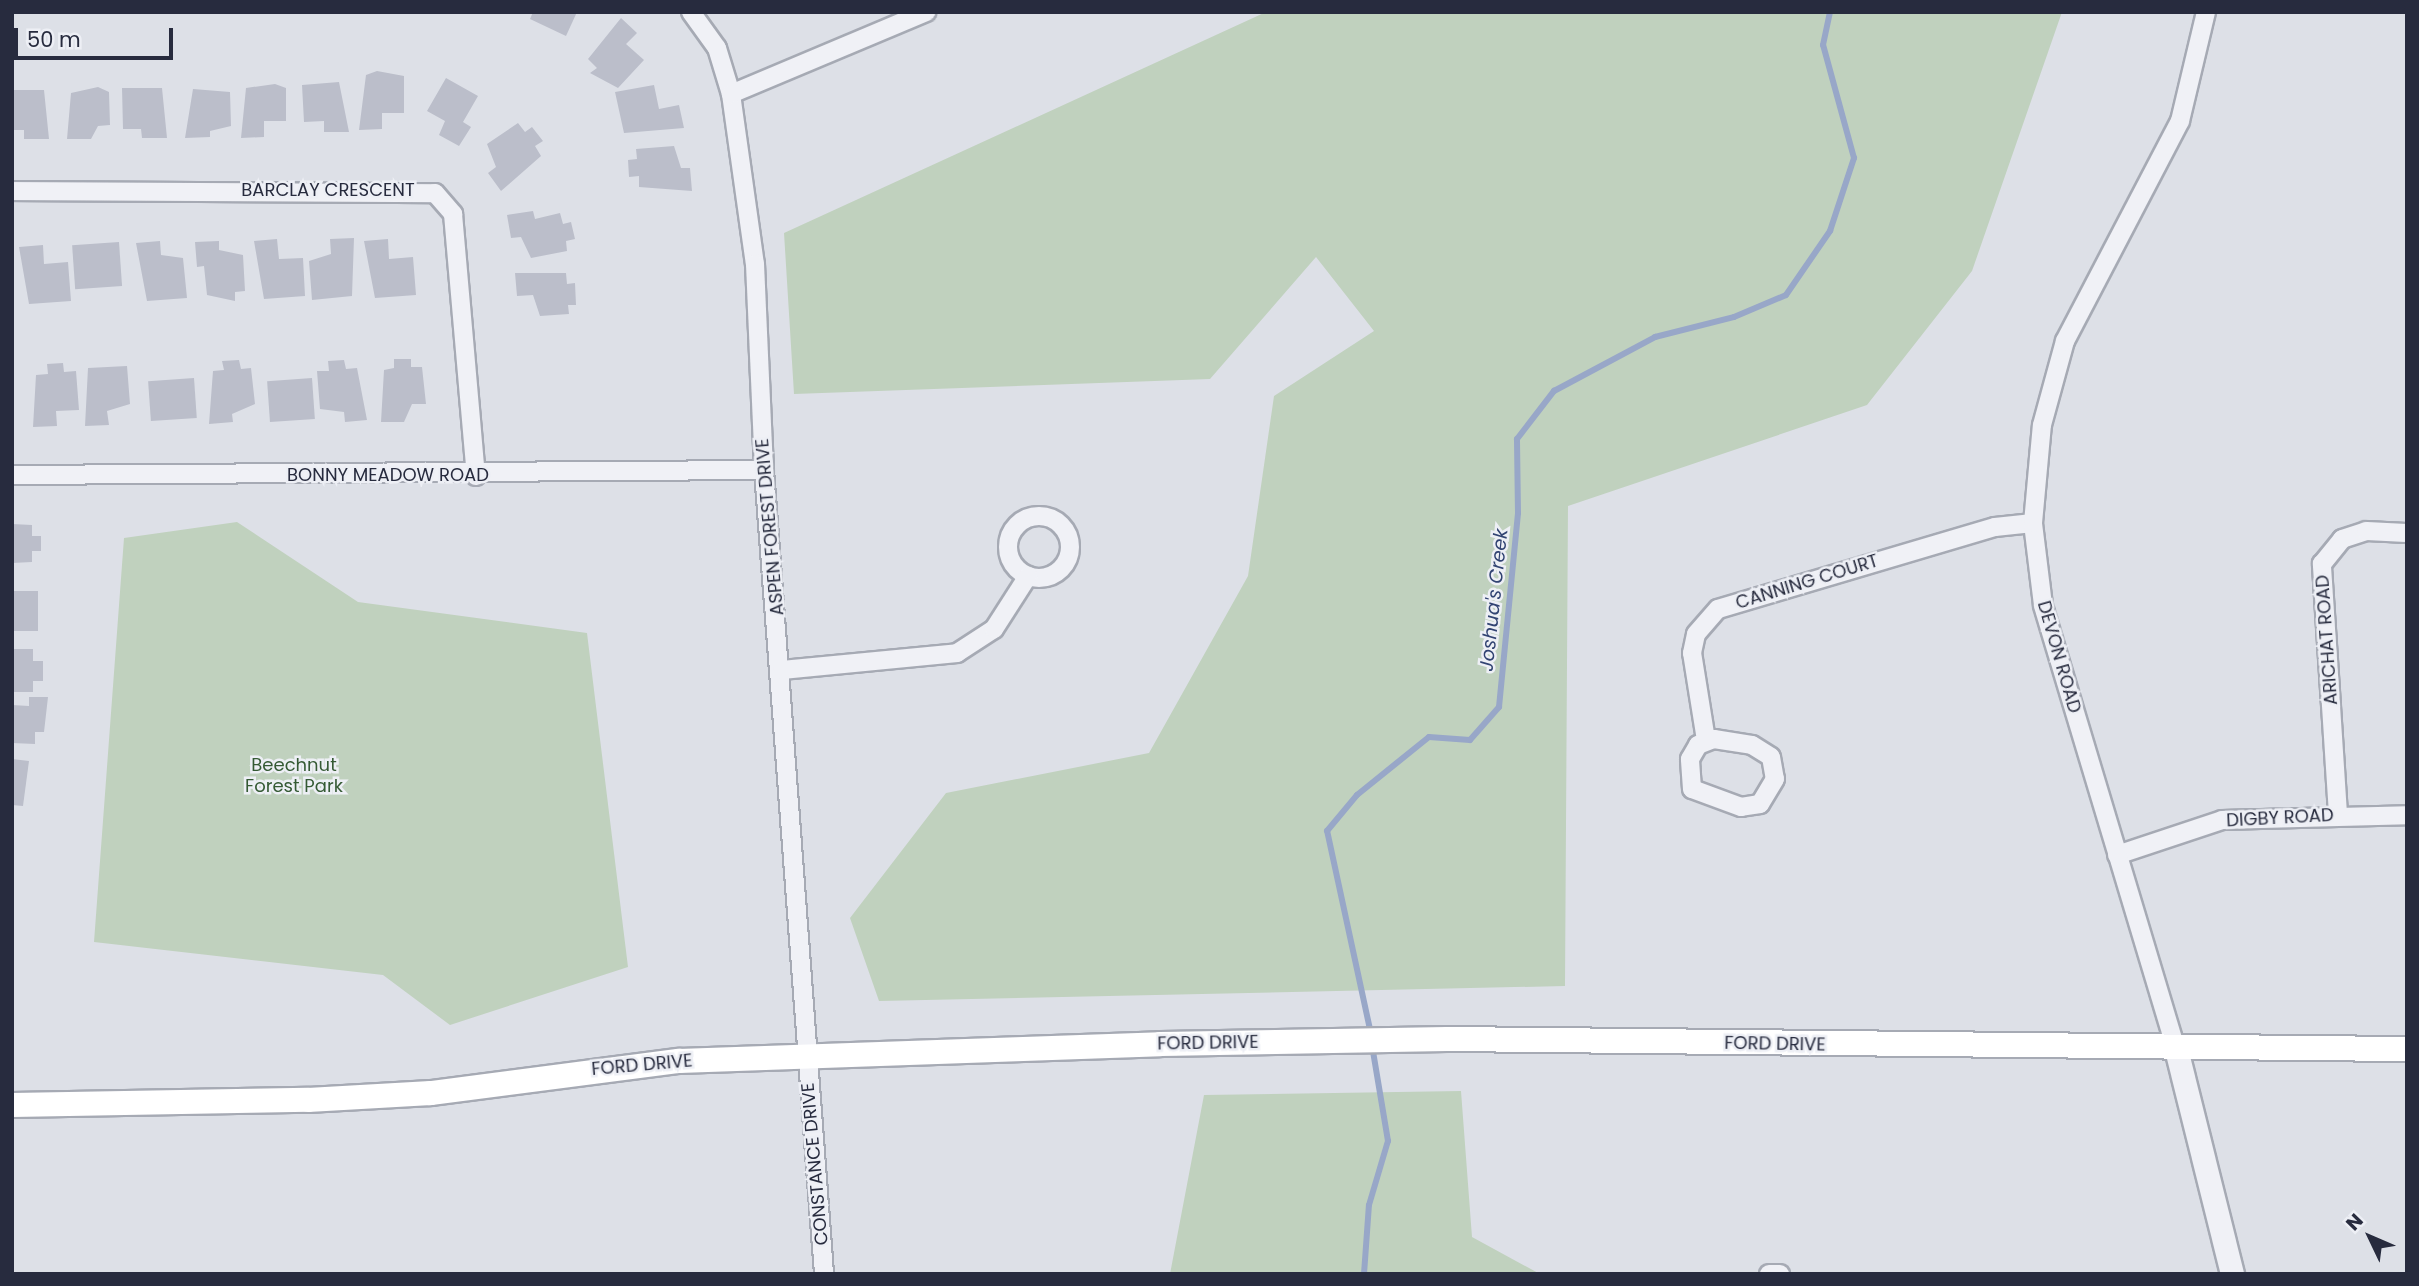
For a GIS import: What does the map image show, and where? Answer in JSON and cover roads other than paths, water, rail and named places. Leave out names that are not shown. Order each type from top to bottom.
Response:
[{"type":"main road","name":"FORD DRIVE","points":[[12,1105],[431,1093],[575,1072],[805,1054],[1160,1044],[1447,1039],[2176,1049],[2407,1049]]},
{"type":"street","name":"ASPEN FOREST DRIVE","points":[[691,12],[718,48],[732,94],[755,264],[764,470],[782,670],[805,1054]]},
{"type":"street","points":[[732,94],[926,12]]},
{"type":"street","name":"DEVON ROAD","points":[[2206,12],[2180,121],[2065,341],[2042,425],[2033,523],[2043,605],[2176,1049],[2232,1274]]},
{"type":"street","name":"BARCLAY CRESCENT","points":[[12,191],[435,193],[453,214],[476,475]]},
{"type":"street","name":"BONNY MEADOW ROAD","points":[[12,475],[476,475],[764,470]]},
{"type":"street","name":"CANNING COURT","points":[[1706,740],[1692,653],[1696,634],[1718,610],[1995,527],[2033,523]]},
{"type":"street","name":"ARICHAT ROAD","points":[[2338,814],[2322,564],[2342,539],[2366,531],[2407,533]]},
{"type":"street","points":[[782,670],[957,653],[994,629],[1028,576]]},
{"type":"street","points":[[1706,740],[1752,745],[1771,757],[1775,779],[1760,804],[1741,807],[1692,789],[1687,768],[1706,740]]},
{"type":"street","name":"DIGBY ROAD","points":[[2117,855],[2222,820],[2338,814],[2407,815]]},
{"type":"street","name":"CONSTANCE DRIVE","points":[[805,1054],[824,1274]]},
{"type":"street","points":[[1769,1274],[1780,1274]]},
{"type":"waterway","name":"Joshua's Creek","points":[[1371,1034],[1327,831],[1357,795],[1429,737],[1470,740],[1499,707],[1518,513],[1517,439],[1554,391],[1655,337],[1734,317],[1786,295],[1830,231],[1854,158],[1823,45],[1830,12]]},
{"type":"waterway","name":"Joshua's Creek","points":[[1364,1274],[1369,1205],[1388,1141],[1372,1045]]},
{"type":"park label","name":"Beechnut Forest Park","points":[[294,776]]}]
